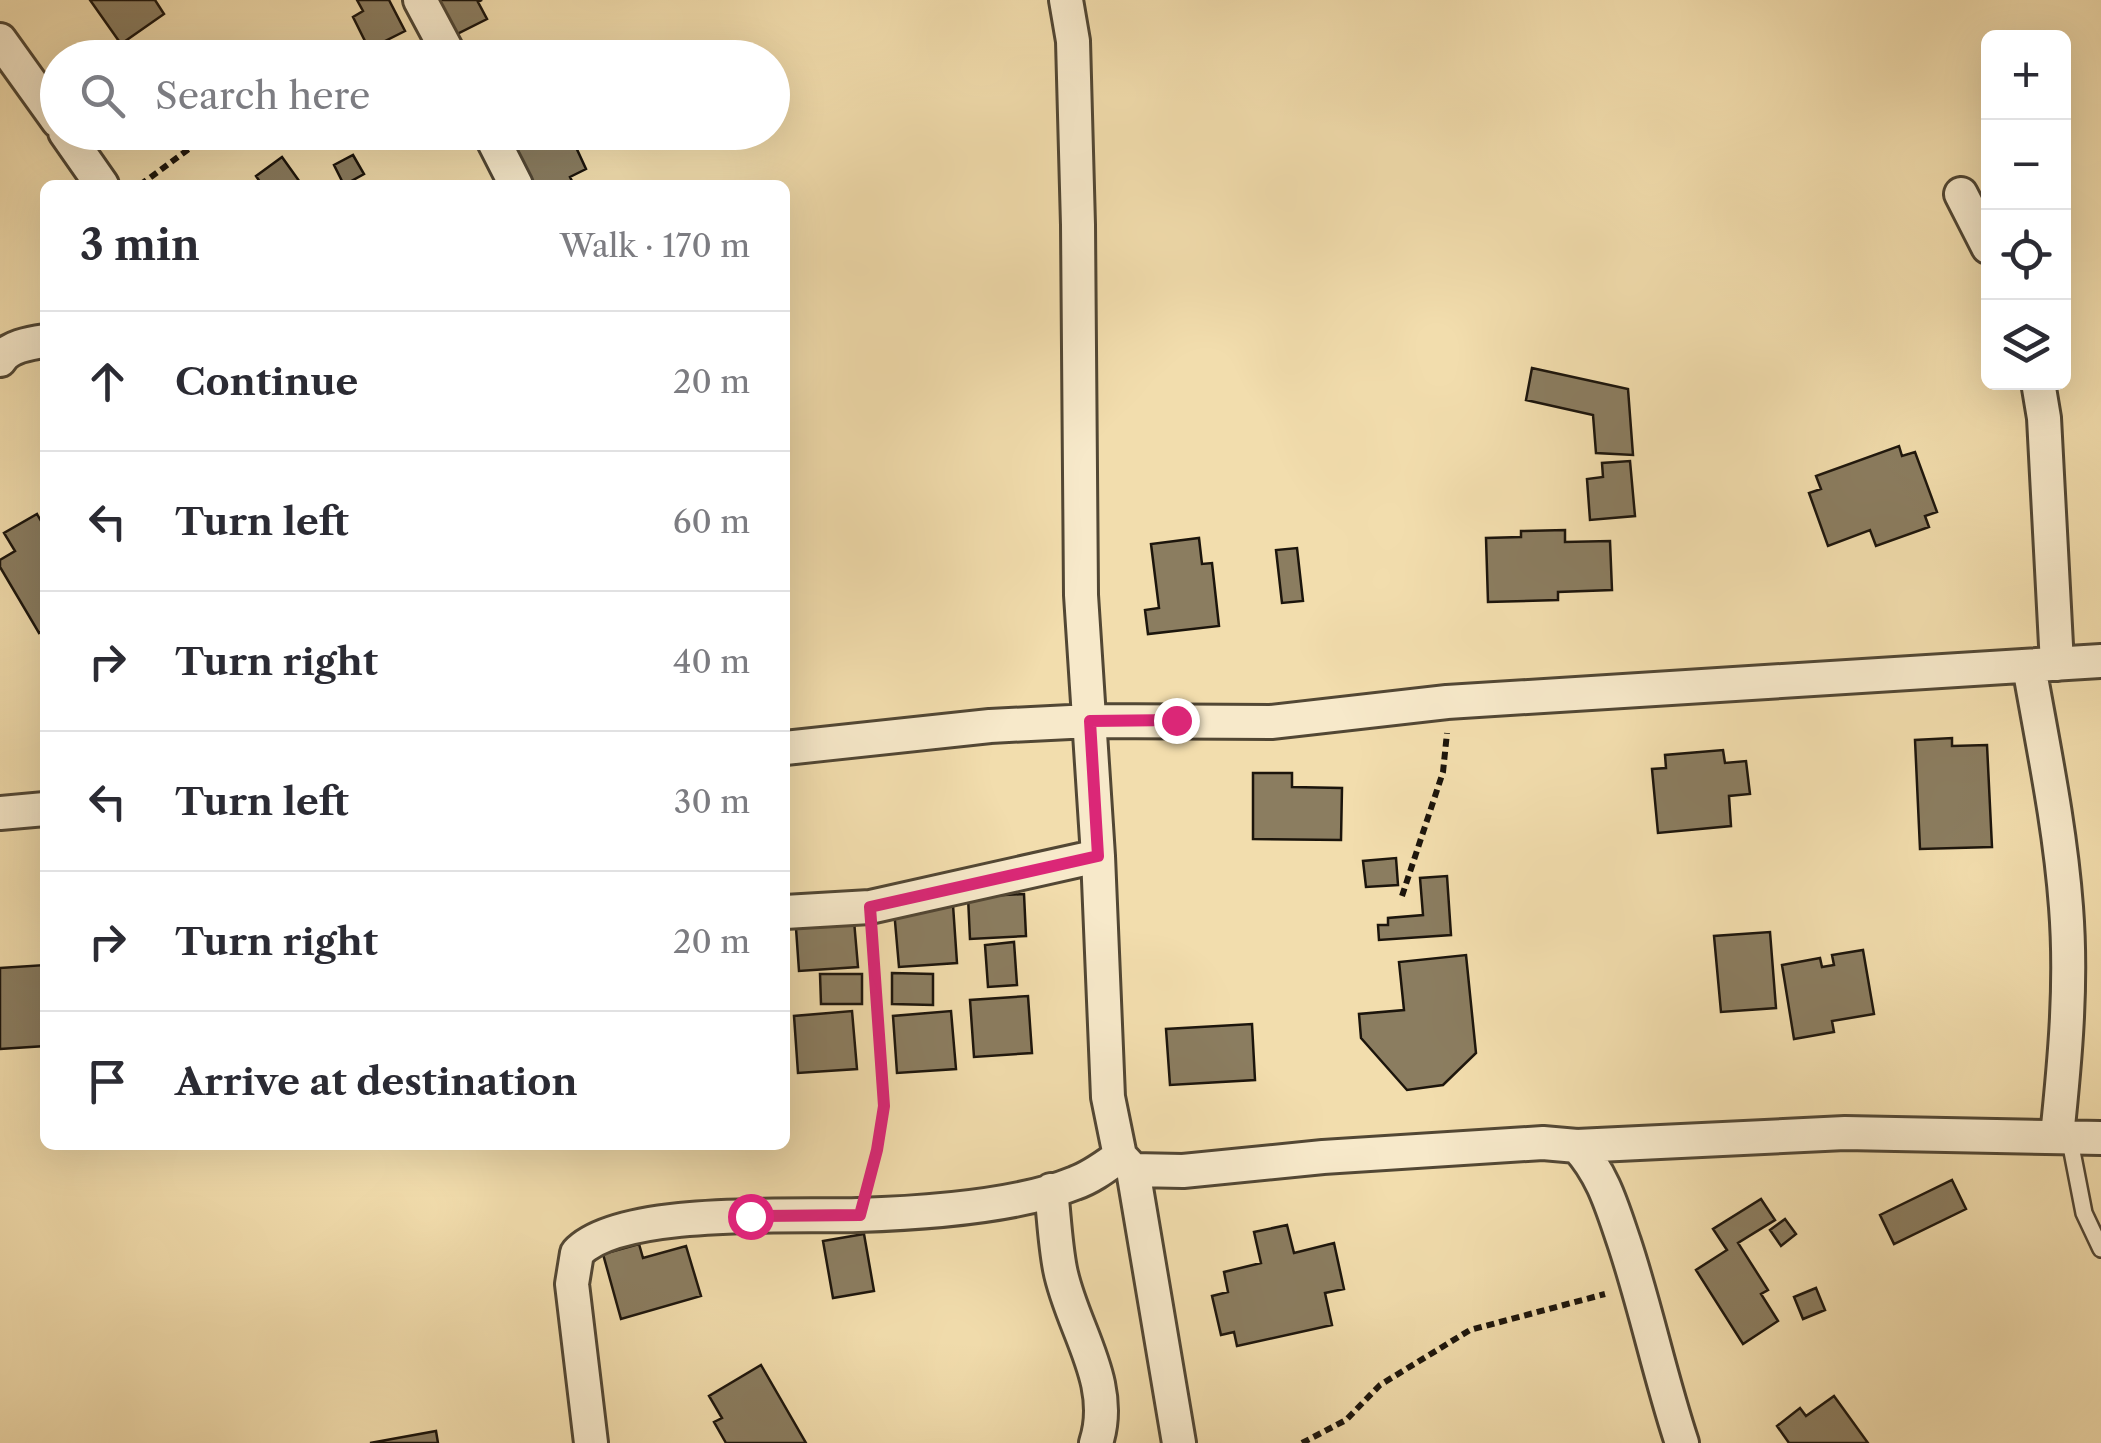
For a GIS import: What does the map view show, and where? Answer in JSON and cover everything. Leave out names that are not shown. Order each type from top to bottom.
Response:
[{"type":"street","points":[[420,0],[441,40]]},
{"type":"street","points":[[1066,0],[1074,78],[1082,595],[1108,1097],[1127,1163],[1179,1443]]},
{"type":"street","points":[[0,40],[40,96]]},
{"type":"street","points":[[78,150],[99,180]]},
{"type":"street","points":[[498,150],[513,180]]},
{"type":"street","points":[[1962,194],[1981,233]]},
{"type":"street","points":[[0,360],[3,354],[40,343]]},
{"type":"street","points":[[592,1443],[572,1265],[584,1245],[618,1230],[750,1216],[938,1210],[1052,1190],[1127,1163],[1183,1170],[1324,1156],[1543,1142],[1577,1146],[1845,1132],[2076,1136],[2066,909],[2043,665],[2044,418],[2039,390]]},
{"type":"street","points":[[790,747],[990,726],[1090,721],[1271,722],[1446,702],[2101,661]]},
{"type":"street","points":[[0,813],[40,809]]},
{"type":"street","points":[[790,912],[870,907],[1098,856]]},
{"type":"street","points":[[1577,1146],[1595,1166],[1638,1286],[1682,1443]]},
{"type":"street","points":[[1052,1190],[1060,1272],[1100,1394],[1103,1423],[1096,1443]]},
{"type":"lane","points":[[2076,1136],[2084,1214],[2101,1250]]},
{"type":"path","points":[[147,180],[188,150]]},
{"type":"path","points":[[1402,896],[1443,772],[1446,702]]},
{"type":"path","points":[[860,1215],[884,1106],[870,907]]},
{"type":"path","points":[[1302,1443],[1346,1420],[1380,1385],[1470,1330],[1638,1286]]},
{"type":"building","points":[[90,0],[155,0],[164,14],[127,40],[118,40]]},
{"type":"building","points":[[357,0],[389,0],[405,31],[387,40],[364,40],[353,17],[363,11]]},
{"type":"building","points":[[435,0],[482,0],[478,2],[487,19],[453,36]]},
{"type":"building","points":[[515,150],[577,150],[586,169],[570,177],[572,180],[530,180]]},
{"type":"building","points":[[353,155],[364,174],[342,180],[334,165]]},
{"type":"building","points":[[282,157],[298,180],[259,180],[256,176]]},
{"type":"building","points":[[1532,368],[1628,389],[1633,455],[1596,453],[1593,415],[1526,400]]},
{"type":"building","points":[[1899,446],[1902,456],[1915,452],[1937,512],[1925,516],[1929,527],[1876,546],[1870,530],[1828,546],[1809,493],[1821,489],[1816,476]]},
{"type":"building","points":[[1630,461],[1635,516],[1590,520],[1587,479],[1603,477],[1602,463]]},
{"type":"building","points":[[37,514],[40,519],[39,633],[0,567],[0,560],[15,551],[4,533]]},
{"type":"building","points":[[1565,530],[1565,542],[1610,541],[1612,590],[1558,592],[1558,600],[1488,602],[1486,538],[1521,537],[1521,531]]},
{"type":"building","points":[[1199,538],[1202,564],[1212,563],[1219,626],[1148,634],[1145,610],[1159,608],[1151,544]]},
{"type":"building","points":[[1297,548],[1303,601],[1282,603],[1276,550]]},
{"type":"building","points":[[1952,738],[1952,746],[1987,745],[1992,847],[1920,849],[1915,740]]},
{"type":"building","points":[[1723,750],[1725,763],[1746,761],[1750,794],[1729,796],[1731,826],[1658,833],[1652,769],[1666,768],[1665,755]]},
{"type":"building","points":[[1253,773],[1292,773],[1292,787],[1342,788],[1341,840],[1253,839]]},
{"type":"building","points":[[1396,858],[1398,885],[1366,887],[1363,861]]},
{"type":"building","points":[[1447,876],[1451,935],[1379,940],[1378,925],[1388,925],[1388,918],[1423,915],[1420,878]]},
{"type":"building","points":[[1024,894],[1026,936],[970,939],[968,897]]},
{"type":"building","points":[[953,905],[957,963],[899,967],[894,910]]},
{"type":"building","points":[[853,909],[858,967],[799,971],[795,914]]},
{"type":"building","points":[[1770,932],[1776,1008],[1721,1012],[1714,936]]},
{"type":"building","points":[[1014,942],[1017,985],[988,987],[985,945]]},
{"type":"building","points":[[1863,950],[1874,1014],[1832,1021],[1834,1032],[1794,1039],[1782,965],[1820,958],[1822,967],[1834,965],[1832,955]]},
{"type":"building","points":[[1466,955],[1476,1053],[1443,1085],[1407,1090],[1361,1038],[1359,1014],[1404,1010],[1399,962]]},
{"type":"building","points":[[40,965],[40,1046],[0,1049],[0,968]]},
{"type":"building","points":[[892,973],[933,974],[933,1005],[892,1004]]},
{"type":"building","points":[[820,974],[862,974],[862,1004],[821,1004]]},
{"type":"building","points":[[1028,996],[1032,1053],[974,1057],[970,1000]]},
{"type":"building","points":[[852,1011],[857,1069],[798,1073],[794,1016]]},
{"type":"building","points":[[951,1011],[956,1069],[897,1073],[893,1016]]},
{"type":"building","points":[[1252,1024],[1255,1080],[1170,1085],[1166,1029]]},
{"type":"building","points":[[1952,1180],[1966,1209],[1894,1244],[1880,1215]]},
{"type":"building","points":[[1761,1199],[1775,1220],[1738,1243],[1768,1290],[1761,1294],[1778,1321],[1743,1344],[1696,1270],[1727,1250],[1713,1229]]},
{"type":"building","points":[[1785,1219],[1796,1234],[1781,1246],[1770,1230]]},
{"type":"building","points":[[1287,1225],[1294,1253],[1334,1243],[1344,1289],[1325,1293],[1332,1325],[1237,1346],[1234,1332],[1221,1335],[1212,1296],[1228,1292],[1224,1272],[1261,1263],[1254,1232]]},
{"type":"building","points":[[864,1234],[874,1291],[833,1298],[823,1241]]},
{"type":"building","points":[[639,1244],[643,1258],[686,1246],[701,1296],[621,1319],[603,1254]]},
{"type":"building","points":[[1816,1288],[1825,1310],[1803,1319],[1794,1297]]},
{"type":"building","points":[[761,1365],[806,1443],[726,1443],[714,1422],[722,1418],[709,1396]]},
{"type":"building","points":[[1834,1396],[1868,1443],[1789,1443],[1777,1426],[1800,1408],[1806,1416]]},
{"type":"building","points":[[436,1431],[438,1443],[370,1443]]},
{"type":"route","points":[[750,1216],[860,1215],[884,1106],[870,907],[1098,856],[1090,721],[1176,720]]}]
